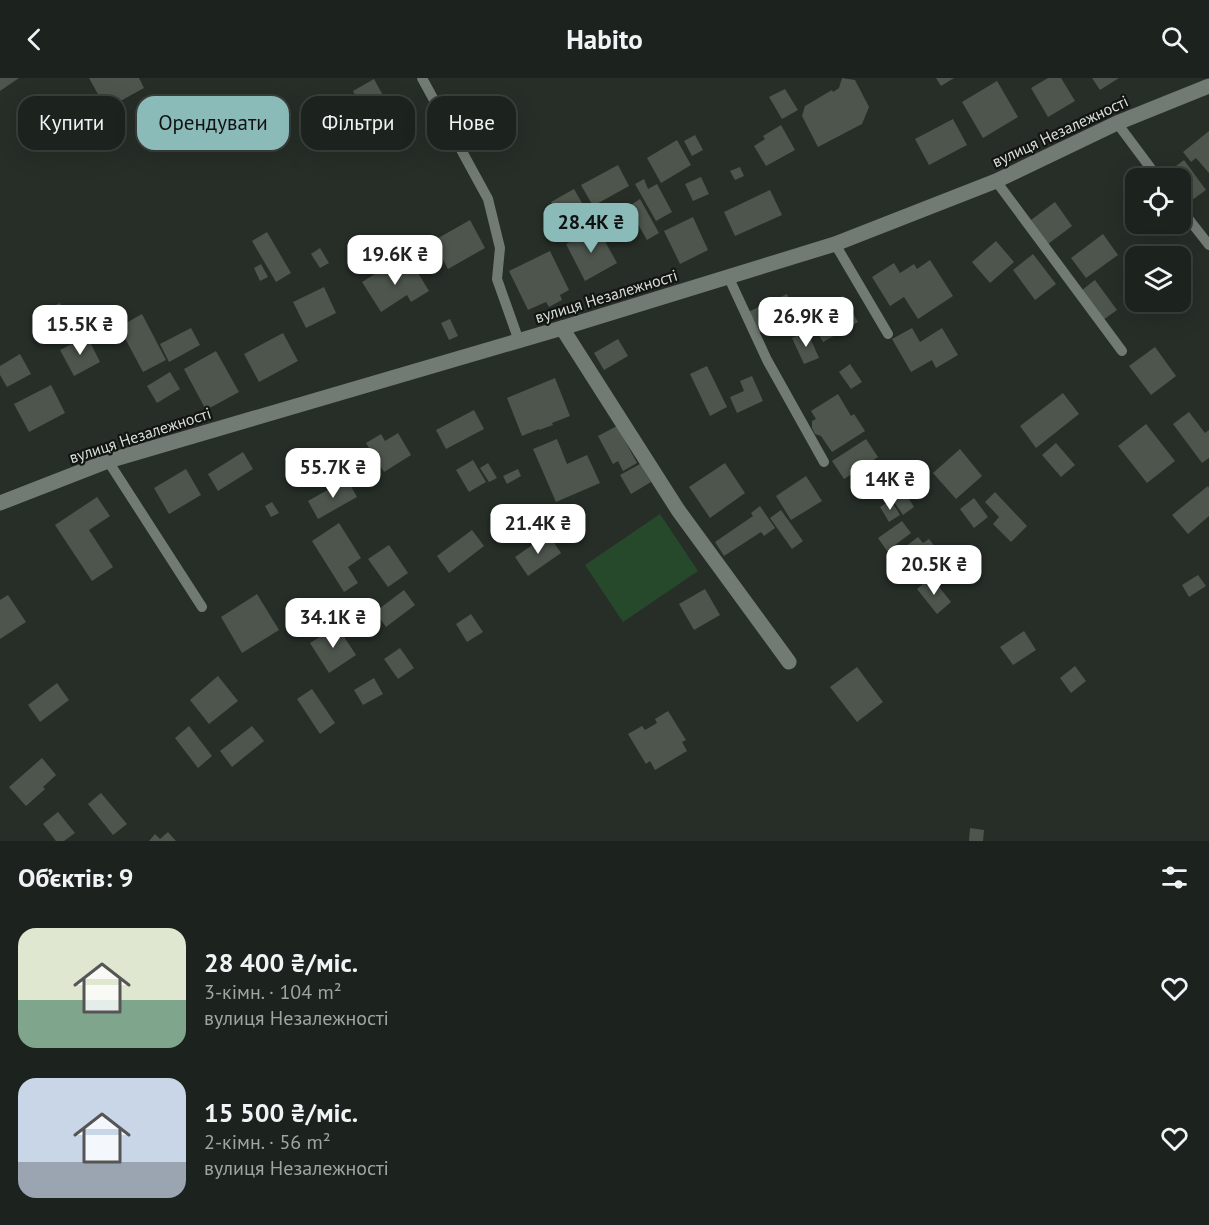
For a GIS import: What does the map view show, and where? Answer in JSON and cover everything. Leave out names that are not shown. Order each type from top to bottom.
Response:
[{"type":"street","name":"вулиця Незалежності","points":[[0,504],[108,461],[519,341],[835,244],[996,181],[1116,123],[1209,86]]},
{"type":"street","points":[[561,328],[678,510],[789,662]]},
{"type":"lane","points":[[422,78],[488,199],[500,248],[498,279],[519,341]]},
{"type":"lane","points":[[1116,123],[1150,168]]},
{"type":"lane","points":[[996,181],[1122,351]]},
{"type":"lane","points":[[1191,222],[1209,245]]},
{"type":"lane","points":[[835,244],[888,334]]},
{"type":"lane","points":[[729,277],[767,360],[824,462]]},
{"type":"lane","points":[[108,461],[202,607]]},
{"type":"green space","points":[[660,514],[698,571],[623,622],[585,565]]},
{"type":"building","points":[[0,78],[19,78],[0,91]]},
{"type":"building","points":[[89,78],[139,78],[144,88],[125,98],[125,96],[99,96]]},
{"type":"building","points":[[842,78],[855,80],[869,107],[862,124],[818,147],[802,116],[805,106],[839,88]]},
{"type":"building","points":[[936,78],[954,78],[941,86]]},
{"type":"building","points":[[1048,78],[1061,78],[1075,101],[1048,117],[1031,88]]},
{"type":"building","points":[[1092,78],[1119,78],[1100,90]]},
{"type":"building","points":[[374,79],[383,96],[356,96],[353,91]]},
{"type":"building","points":[[997,81],[1018,117],[983,138],[962,102]]},
{"type":"building","points":[[785,89],[798,110],[782,119],[769,97]]},
{"type":"building","points":[[953,119],[967,145],[929,165],[915,139]]},
{"type":"building","points":[[781,125],[795,150],[766,166],[754,146],[765,139],[763,136]]},
{"type":"building","points":[[1209,131],[1209,173],[1196,158],[1191,162],[1183,152]]},
{"type":"building","points":[[695,135],[703,150],[692,156],[684,141]]},
{"type":"building","points":[[677,140],[691,165],[661,183],[647,158]]},
{"type":"building","points":[[1184,160],[1190,168],[1174,168]]},
{"type":"building","points":[[618,165],[629,186],[593,206],[581,185]]},
{"type":"building","points":[[740,167],[744,176],[735,180],[730,171]]},
{"type":"building","points":[[1191,170],[1206,190],[1191,201]]},
{"type":"building","points":[[701,177],[709,194],[693,201],[685,184]]},
{"type":"building","points":[[644,179],[648,189],[657,184],[672,212],[656,221],[635,184]]},
{"type":"building","points":[[574,189],[586,210],[555,228],[546,212],[555,208],[551,202]]},
{"type":"building","points":[[770,190],[782,215],[735,236],[724,212]]},
{"type":"building","points":[[640,199],[659,233],[647,240],[628,207]]},
{"type":"building","points":[[1055,202],[1072,226],[1048,244],[1031,220]]},
{"type":"building","points":[[588,213],[595,226],[581,233],[575,220]]},
{"type":"building","points":[[693,217],[708,250],[680,264],[664,231]]},
{"type":"building","points":[[470,220],[485,248],[448,269],[433,241]]},
{"type":"building","points":[[597,227],[617,263],[585,281],[566,244]]},
{"type":"building","points":[[267,232],[291,273],[276,282],[252,241]]},
{"type":"building","points":[[1103,234],[1118,255],[1086,278],[1071,258]]},
{"type":"building","points":[[996,241],[1014,262],[990,283],[972,262]]},
{"type":"building","points":[[320,248],[329,263],[320,268],[311,254]]},
{"type":"building","points":[[550,251],[569,290],[560,295],[562,300],[549,307],[546,302],[528,310],[509,271]]},
{"type":"building","points":[[1033,254],[1056,284],[1035,300],[1013,270]]},
{"type":"building","points":[[930,260],[953,296],[918,319],[904,297],[890,306],[872,277],[894,263],[900,273],[914,264],[917,269]]},
{"type":"building","points":[[394,262],[400,271],[412,263],[429,291],[411,302],[407,295],[381,312],[362,282]]},
{"type":"building","points":[[261,264],[268,277],[260,281],[254,268]]},
{"type":"building","points":[[1095,280],[1117,310],[1103,320],[1082,290]]},
{"type":"building","points":[[324,287],[336,313],[306,328],[293,302]]},
{"type":"building","points":[[787,294],[797,315],[758,333],[748,312]]},
{"type":"building","points":[[843,296],[858,322],[823,342],[808,316]]},
{"type":"building","points":[[60,303],[67,318],[42,330],[35,315]]},
{"type":"building","points":[[142,314],[166,360],[143,372],[119,327]]},
{"type":"building","points":[[450,319],[458,336],[449,340],[441,323]]},
{"type":"building","points":[[191,328],[200,345],[169,362],[160,344]]},
{"type":"building","points":[[912,328],[920,342],[942,328],[958,355],[936,368],[932,360],[911,372],[892,339]]},
{"type":"building","points":[[807,331],[819,358],[804,364],[792,338]]},
{"type":"building","points":[[283,333],[298,361],[259,382],[244,354]]},
{"type":"building","points":[[87,336],[100,362],[74,376],[60,350]]},
{"type":"building","points":[[618,339],[628,356],[604,370],[594,353]]},
{"type":"building","points":[[1155,347],[1176,376],[1151,395],[1129,366]]},
{"type":"building","points":[[216,351],[239,392],[206,410],[184,369]]},
{"type":"building","points":[[20,354],[31,374],[7,387],[0,375],[0,366]]},
{"type":"building","points":[[850,364],[862,382],[851,389],[839,372]]},
{"type":"building","points":[[707,366],[727,407],[710,416],[690,374]]},
{"type":"building","points":[[170,372],[180,389],[157,403],[147,386]]},
{"type":"building","points":[[752,376],[763,401],[737,413],[730,397],[744,391],[740,381]]},
{"type":"building","points":[[555,378],[570,416],[522,436],[507,398]]},
{"type":"building","points":[[51,385],[65,413],[29,432],[14,404]]},
{"type":"building","points":[[1063,393],[1079,414],[1036,448],[1020,426]]},
{"type":"building","points":[[838,394],[851,416],[854,414],[865,431],[832,452],[821,436],[815,434],[812,421],[816,419],[811,411]]},
{"type":"building","points":[[474,410],[484,429],[446,449],[436,430]]},
{"type":"building","points":[[1189,412],[1205,433],[1209,430],[1209,458],[1202,463],[1173,424]]},
{"type":"building","points":[[1146,424],[1175,461],[1147,483],[1118,446]]},
{"type":"building","points":[[617,426],[637,463],[623,471],[618,461],[613,464],[598,436]]},
{"type":"building","points":[[398,433],[411,455],[384,472],[366,443],[381,434],[385,441]]},
{"type":"building","points":[[557,439],[567,464],[587,455],[600,483],[556,502],[533,449]]},
{"type":"building","points":[[866,439],[878,457],[844,479],[832,461]]},
{"type":"building","points":[[1056,443],[1075,465],[1061,477],[1042,455]]},
{"type":"building","points":[[960,449],[982,476],[956,499],[933,473]]},
{"type":"building","points":[[243,452],[253,469],[218,491],[208,474]]},
{"type":"building","points":[[473,460],[486,482],[469,492],[456,470]]},
{"type":"building","points":[[488,463],[497,478],[489,482],[480,468]]},
{"type":"building","points":[[725,463],[745,493],[710,518],[689,487]]},
{"type":"building","points":[[640,464],[651,482],[631,494],[620,475]]},
{"type":"building","points":[[186,469],[201,495],[169,514],[154,488]]},
{"type":"building","points":[[518,469],[521,476],[507,484],[503,476]]},
{"type":"building","points":[[806,476],[822,501],[791,520],[776,496]]},
{"type":"building","points":[[347,479],[357,497],[318,519],[308,501]]},
{"type":"building","points":[[1208,486],[1209,516],[1188,534],[1172,515]]},
{"type":"building","points":[[904,491],[914,507],[903,515],[892,499]]},
{"type":"building","points":[[995,492],[1027,526],[1011,542],[993,524],[999,517],[985,502]]},
{"type":"building","points":[[97,497],[110,516],[89,530],[113,567],[92,581],[55,525]]},
{"type":"building","points":[[974,498],[988,517],[974,528],[960,509]]},
{"type":"building","points":[[891,500],[900,515],[889,522],[880,507]]},
{"type":"building","points":[[272,502],[279,513],[271,517],[265,506]]},
{"type":"building","points":[[760,506],[775,528],[764,536],[761,532],[724,556],[715,542],[753,516],[751,513]]},
{"type":"building","points":[[781,510],[803,541],[792,549],[770,518]]},
{"type":"building","points":[[902,521],[911,533],[887,551],[878,538]]},
{"type":"building","points":[[339,523],[361,558],[348,567],[358,583],[344,592],[312,541]]},
{"type":"building","points":[[472,530],[484,546],[449,573],[437,556]]},
{"type":"building","points":[[548,534],[561,553],[528,576],[515,557]]},
{"type":"building","points":[[918,537],[923,543],[929,539],[941,555],[910,579],[892,557]]},
{"type":"building","points":[[389,545],[408,573],[388,587],[368,559]]},
{"type":"building","points":[[1198,575],[1206,586],[1189,597],[1182,585]]},
{"type":"building","points":[[931,577],[951,602],[937,614],[917,589]]},
{"type":"building","points":[[705,589],[720,615],[694,630],[679,604]]},
{"type":"building","points":[[404,590],[415,605],[386,627],[375,612]]},
{"type":"building","points":[[257,594],[279,630],[242,653],[221,617]]},
{"type":"building","points":[[8,595],[26,622],[0,639],[0,600]]},
{"type":"building","points":[[471,614],[483,632],[467,642],[456,624]]},
{"type":"building","points":[[337,626],[356,655],[329,673],[310,643]]},
{"type":"building","points":[[1024,631],[1036,650],[1013,665],[1000,647]]},
{"type":"building","points":[[400,648],[414,668],[398,679],[384,659]]},
{"type":"building","points":[[1075,666],[1086,681],[1071,693],[1060,678]]},
{"type":"building","points":[[857,667],[883,702],[857,722],[830,687]]},
{"type":"building","points":[[218,676],[238,701],[209,724],[190,700]]},
{"type":"building","points":[[374,678],[383,694],[363,705],[354,690]]},
{"type":"building","points":[[57,683],[69,700],[40,722],[28,705]]},
{"type":"building","points":[[312,689],[335,723],[320,734],[297,699]]},
{"type":"building","points":[[668,711],[686,740],[682,742],[687,751],[655,770],[650,761],[646,764],[628,734],[642,726],[645,730],[657,723],[655,719]]},
{"type":"building","points":[[189,726],[212,756],[198,768],[175,738]]},
{"type":"building","points":[[252,726],[264,741],[232,767],[220,751]]},
{"type":"building","points":[[42,758],[56,775],[43,787],[45,789],[26,806],[9,787]]},
{"type":"building","points":[[101,793],[127,824],[113,835],[88,804]]},
{"type":"building","points":[[58,812],[75,833],[64,841],[56,841],[43,824]]},
{"type":"building","points":[[970,828],[984,830],[983,841],[969,841]]},
{"type":"building","points":[[168,832],[176,841],[149,841],[155,834],[160,839]]}]
